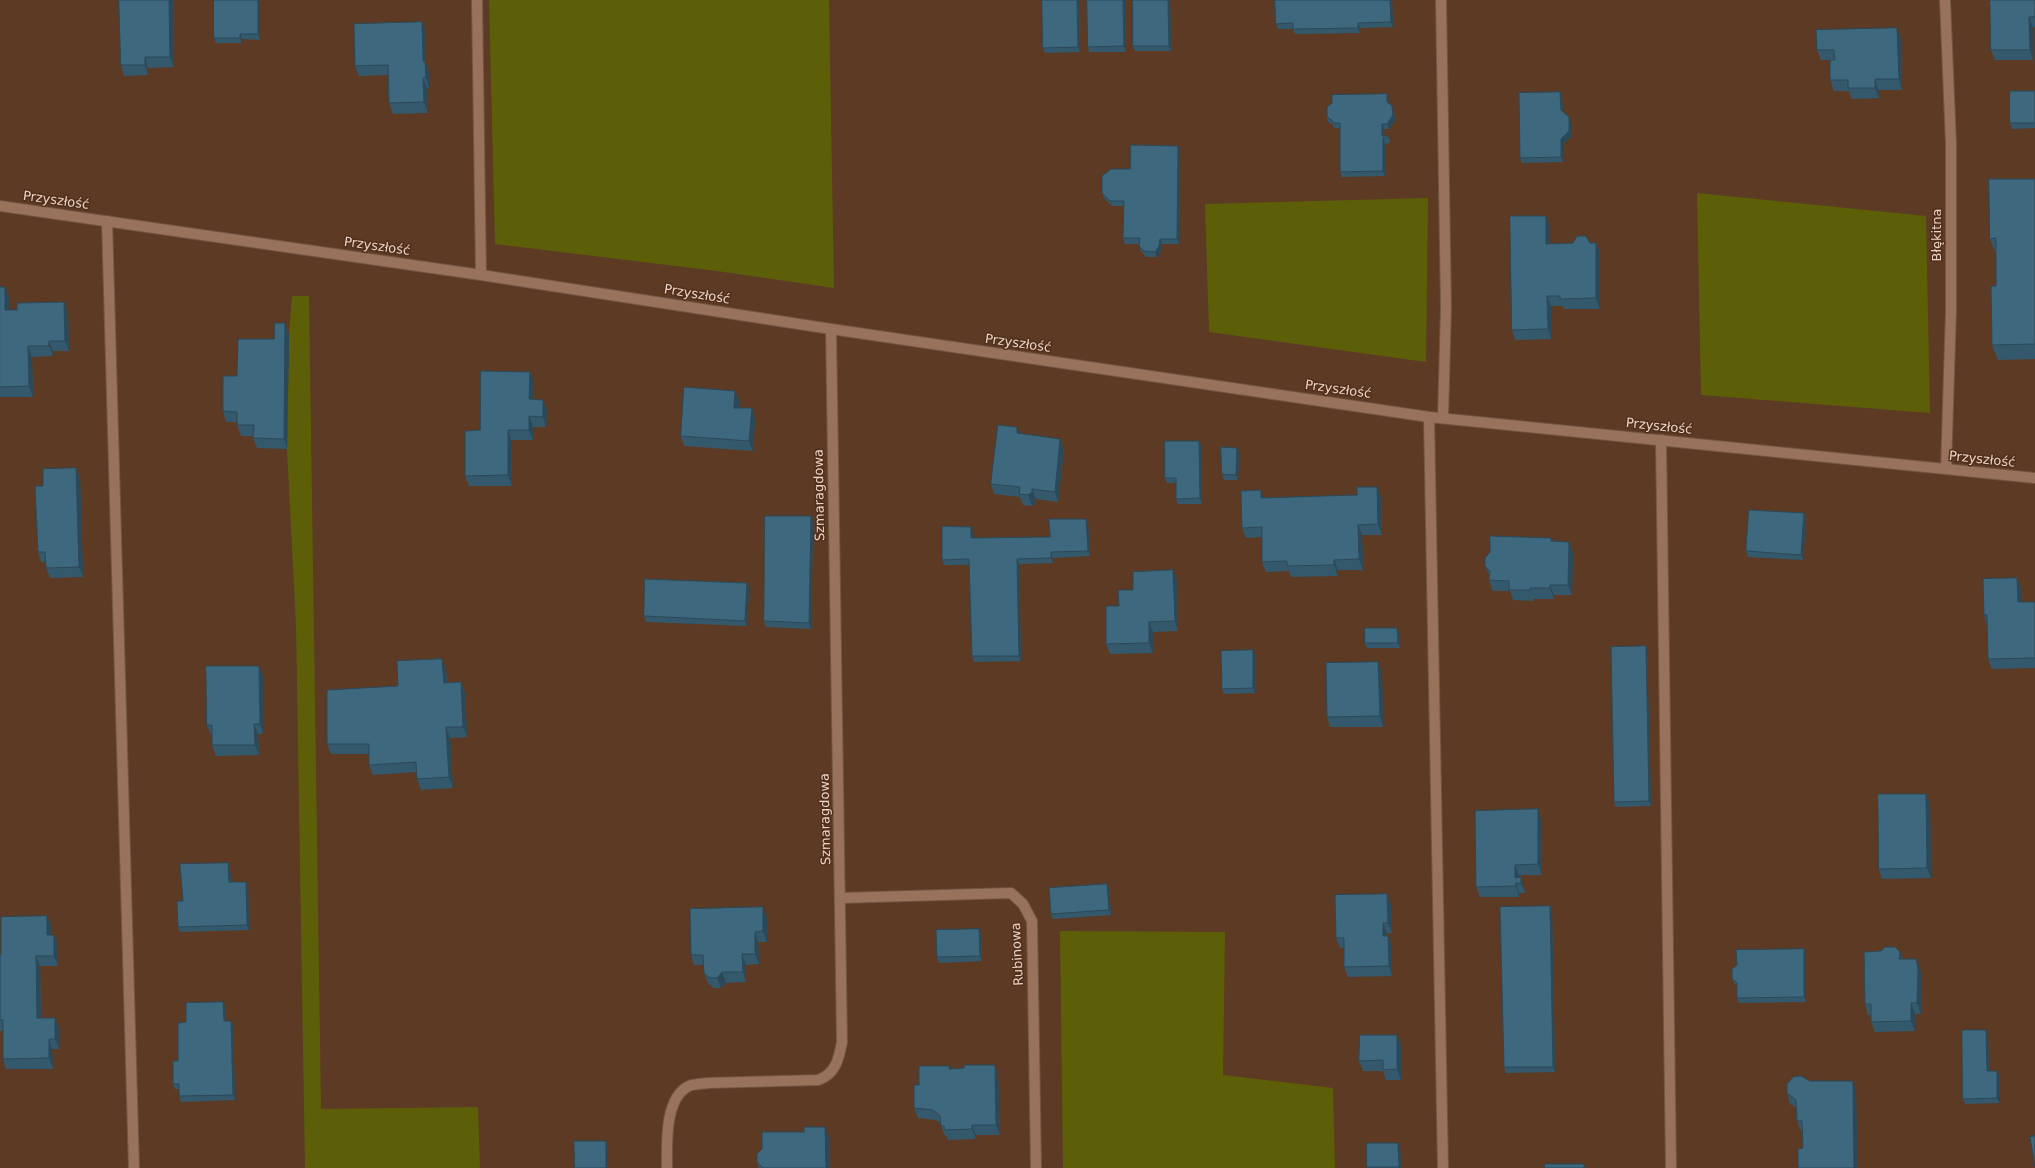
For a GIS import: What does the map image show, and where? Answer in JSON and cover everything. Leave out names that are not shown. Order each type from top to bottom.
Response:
[{"type":"street","points":[[477,0],[481,275]]},
{"type":"street","points":[[1441,0],[1446,307],[1443,418]]},
{"type":"street","name":"Błękitna","points":[[1945,0],[1951,144],[1951,310],[1946,469]]},
{"type":"street","name":"Przyszłość","points":[[0,206],[481,275],[831,330],[1429,417],[2035,478]]},
{"type":"street","points":[[107,221],[134,1168]]},
{"type":"street","name":"Szmaragdowa","points":[[667,1168],[667,1136],[671,1111],[679,1095],[690,1085],[708,1083],[809,1082],[828,1077],[840,1056],[842,1042],[831,330]]},
{"type":"street","points":[[1429,417],[1443,1168]]},
{"type":"street","points":[[1661,440],[1671,1168]]},
{"type":"street","name":"Rubinowa","points":[[840,898],[1011,893],[1023,904],[1032,921],[1036,1168]]},
{"type":"shaded area","points":[[489,0],[829,0],[834,288],[717,271],[495,244]]},
{"type":"shaded area","points":[[1697,193],[1926,216],[1930,413],[1701,395]]},
{"type":"shaded area","points":[[1428,198],[1426,362],[1209,332],[1205,204]]},
{"type":"shaded area","points":[[292,296],[309,296],[321,1109],[478,1107],[480,1168],[305,1168],[296,626],[287,449],[289,334]]},
{"type":"shaded area","points":[[1060,931],[1225,932],[1223,1075],[1333,1088],[1335,1168],[1063,1168]]},
{"type":"building","points":[[119,0],[169,0],[170,57],[145,57],[145,65],[121,65]]},
{"type":"building","points":[[214,0],[258,0],[258,34],[240,34],[240,38],[214,38]]},
{"type":"building","points":[[1042,0],[1077,0],[1078,47],[1043,48]]},
{"type":"building","points":[[1087,0],[1123,0],[1124,46],[1088,47]]},
{"type":"building","points":[[1133,0],[1168,0],[1169,46],[1133,46]]},
{"type":"building","points":[[1275,0],[1390,0],[1391,22],[1358,23],[1358,28],[1293,29],[1293,23],[1276,24]]},
{"type":"building","points":[[1990,0],[2035,0],[2035,17],[2029,17],[2030,50],[1991,50]]},
{"type":"building","points":[[422,22],[423,61],[425,61],[426,77],[423,78],[424,102],[389,103],[388,65],[355,66],[354,24]]},
{"type":"building","points":[[1897,28],[1899,79],[1875,79],[1875,88],[1848,88],[1848,80],[1830,80],[1830,60],[1835,60],[1834,50],[1817,50],[1816,30]]},
{"type":"building","points":[[2010,91],[2035,91],[2035,123],[2010,123]]},
{"type":"building","points":[[1560,92],[1561,110],[1569,117],[1569,131],[1561,139],[1561,157],[1520,158],[1519,93]]},
{"type":"building","points":[[1387,94],[1387,102],[1392,106],[1393,115],[1387,124],[1382,124],[1382,136],[1388,136],[1388,138],[1383,138],[1383,171],[1340,172],[1340,123],[1333,123],[1332,120],[1327,117],[1327,107],[1332,103],[1332,95]]},
{"type":"building","points":[[1131,145],[1178,146],[1177,239],[1160,239],[1159,246],[1155,252],[1144,251],[1139,246],[1140,238],[1123,238],[1124,201],[1110,201],[1102,193],[1102,176],[1111,169],[1130,169]]},
{"type":"building","points":[[1989,179],[2035,179],[2035,344],[1992,345],[1991,286],[1996,286],[1996,238],[1990,239]]},
{"type":"building","points":[[1510,216],[1546,216],[1546,244],[1573,243],[1577,236],[1586,236],[1590,243],[1596,243],[1596,298],[1560,299],[1560,296],[1547,296],[1548,329],[1512,330]]},
{"type":"building","points":[[0,287],[5,287],[5,310],[17,310],[17,303],[64,302],[65,341],[49,341],[49,346],[28,346],[29,386],[0,387]]},
{"type":"building","points":[[275,323],[285,323],[284,439],[253,438],[254,425],[237,425],[237,412],[223,411],[223,376],[237,376],[238,339],[274,339]]},
{"type":"building","points":[[481,371],[530,372],[529,399],[543,400],[543,417],[529,416],[529,430],[508,430],[508,475],[465,476],[465,431],[480,430]]},
{"type":"building","points":[[684,387],[735,391],[734,408],[752,408],[749,441],[681,436]]},
{"type":"building","points":[[998,425],[1017,427],[1017,433],[1060,439],[1055,492],[1032,489],[1032,492],[1028,495],[1019,494],[1020,487],[991,484]]},
{"type":"building","points":[[1165,441],[1199,441],[1200,498],[1176,499],[1176,478],[1165,478]]},
{"type":"building","points":[[1221,447],[1237,448],[1236,475],[1222,474]]},
{"type":"building","points":[[76,468],[79,567],[46,568],[45,552],[38,552],[35,486],[43,486],[43,469]]},
{"type":"building","points":[[1357,487],[1377,487],[1378,524],[1358,525],[1359,559],[1334,560],[1334,565],[1287,566],[1287,561],[1262,562],[1262,527],[1242,528],[1241,491],[1261,490],[1261,498],[1357,495]]},
{"type":"building","points":[[1749,510],[1804,513],[1801,555],[1746,551]]},
{"type":"building","points":[[765,516],[811,516],[809,623],[764,621]]},
{"type":"building","points":[[1049,519],[1086,519],[1088,551],[1051,552],[1051,558],[1017,559],[1019,656],[972,656],[969,559],[942,560],[942,526],[971,527],[971,538],[1050,537]]},
{"type":"building","points":[[1490,536],[1551,538],[1551,541],[1569,542],[1568,585],[1550,585],[1550,588],[1530,588],[1530,590],[1509,590],[1509,581],[1489,580],[1490,571],[1485,566],[1485,558],[1490,552]]},
{"type":"building","points":[[1173,570],[1175,621],[1149,622],[1149,643],[1106,644],[1106,606],[1119,606],[1118,590],[1133,590],[1133,572]]},
{"type":"building","points":[[2017,578],[2018,602],[2035,602],[2035,658],[1988,659],[1987,615],[1984,615],[1983,579]]},
{"type":"building","points":[[645,579],[747,583],[745,621],[644,616]]},
{"type":"building","points":[[1365,628],[1397,628],[1398,643],[1365,643]]},
{"type":"building","points":[[1646,646],[1649,801],[1614,802],[1611,647]]},
{"type":"building","points":[[1253,650],[1253,688],[1222,689],[1221,651]]},
{"type":"building","points":[[442,659],[444,683],[461,682],[463,727],[446,727],[449,777],[417,779],[416,762],[369,765],[369,744],[327,744],[327,690],[398,686],[397,661]]},
{"type":"building","points":[[1378,662],[1380,716],[1327,717],[1326,663]]},
{"type":"building","points":[[206,666],[259,666],[260,724],[254,724],[255,745],[212,745],[212,725],[207,725]]},
{"type":"building","points":[[1878,794],[1926,794],[1927,868],[1879,869]]},
{"type":"building","points":[[1538,809],[1538,864],[1515,865],[1515,878],[1521,877],[1521,883],[1516,883],[1516,886],[1476,887],[1475,811]]},
{"type":"building","points":[[228,863],[229,882],[246,882],[247,925],[178,927],[177,901],[183,901],[180,864]]},
{"type":"building","points":[[1107,884],[1109,910],[1051,914],[1049,888]]},
{"type":"building","points":[[1387,894],[1388,923],[1383,923],[1383,936],[1388,936],[1389,966],[1344,967],[1344,938],[1336,938],[1335,895]]},
{"type":"building","points":[[1550,906],[1553,1067],[1504,1067],[1500,907]]},
{"type":"building","points":[[763,907],[763,931],[755,932],[755,954],[742,954],[743,972],[722,972],[717,978],[710,978],[704,973],[703,955],[691,955],[690,909]]},
{"type":"building","points":[[47,916],[47,935],[54,935],[54,956],[36,956],[37,1018],[55,1018],[55,1039],[49,1039],[49,1058],[3,1059],[3,1020],[0,1020],[1,917]]},
{"type":"building","points":[[979,929],[980,956],[937,957],[936,930]]},
{"type":"building","points":[[1885,947],[1895,947],[1900,952],[1899,959],[1916,959],[1918,969],[1917,1003],[1911,1003],[1911,1021],[1871,1022],[1871,1004],[1865,1004],[1864,952],[1881,951]]},
{"type":"building","points":[[1804,949],[1804,997],[1737,998],[1737,983],[1732,978],[1732,969],[1737,965],[1736,950]]},
{"type":"building","points":[[223,1002],[224,1021],[231,1021],[233,1095],[179,1096],[179,1084],[173,1084],[173,1061],[178,1061],[178,1023],[186,1022],[186,1003]]},
{"type":"building","points":[[1962,1030],[1986,1030],[1987,1071],[1997,1071],[1997,1098],[1963,1099]]},
{"type":"building","points":[[1360,1035],[1397,1035],[1397,1069],[1383,1070],[1383,1060],[1359,1061]]},
{"type":"building","points":[[964,1065],[995,1065],[996,1125],[972,1125],[972,1129],[945,1130],[944,1126],[941,1126],[940,1116],[933,1110],[914,1108],[914,1085],[919,1085],[919,1066],[950,1066],[949,1069],[964,1068]]},
{"type":"building","points":[[1801,1076],[1810,1081],[1853,1081],[1854,1168],[1798,1168],[1798,1149],[1803,1148],[1802,1121],[1797,1121],[1796,1100],[1787,1093],[1787,1084],[1793,1077]]},
{"type":"building","points":[[804,1127],[825,1127],[826,1168],[763,1168],[757,1162],[757,1154],[762,1149],[762,1132],[804,1132]]},
{"type":"building","points":[[2035,1136],[2035,1167],[2030,1137]]},
{"type":"building","points":[[574,1141],[606,1141],[606,1168],[575,1168]]},
{"type":"building","points":[[1367,1143],[1398,1143],[1399,1167],[1367,1167]]},
{"type":"building","points":[[1545,1164],[1584,1164],[1584,1168],[1545,1168]]}]
